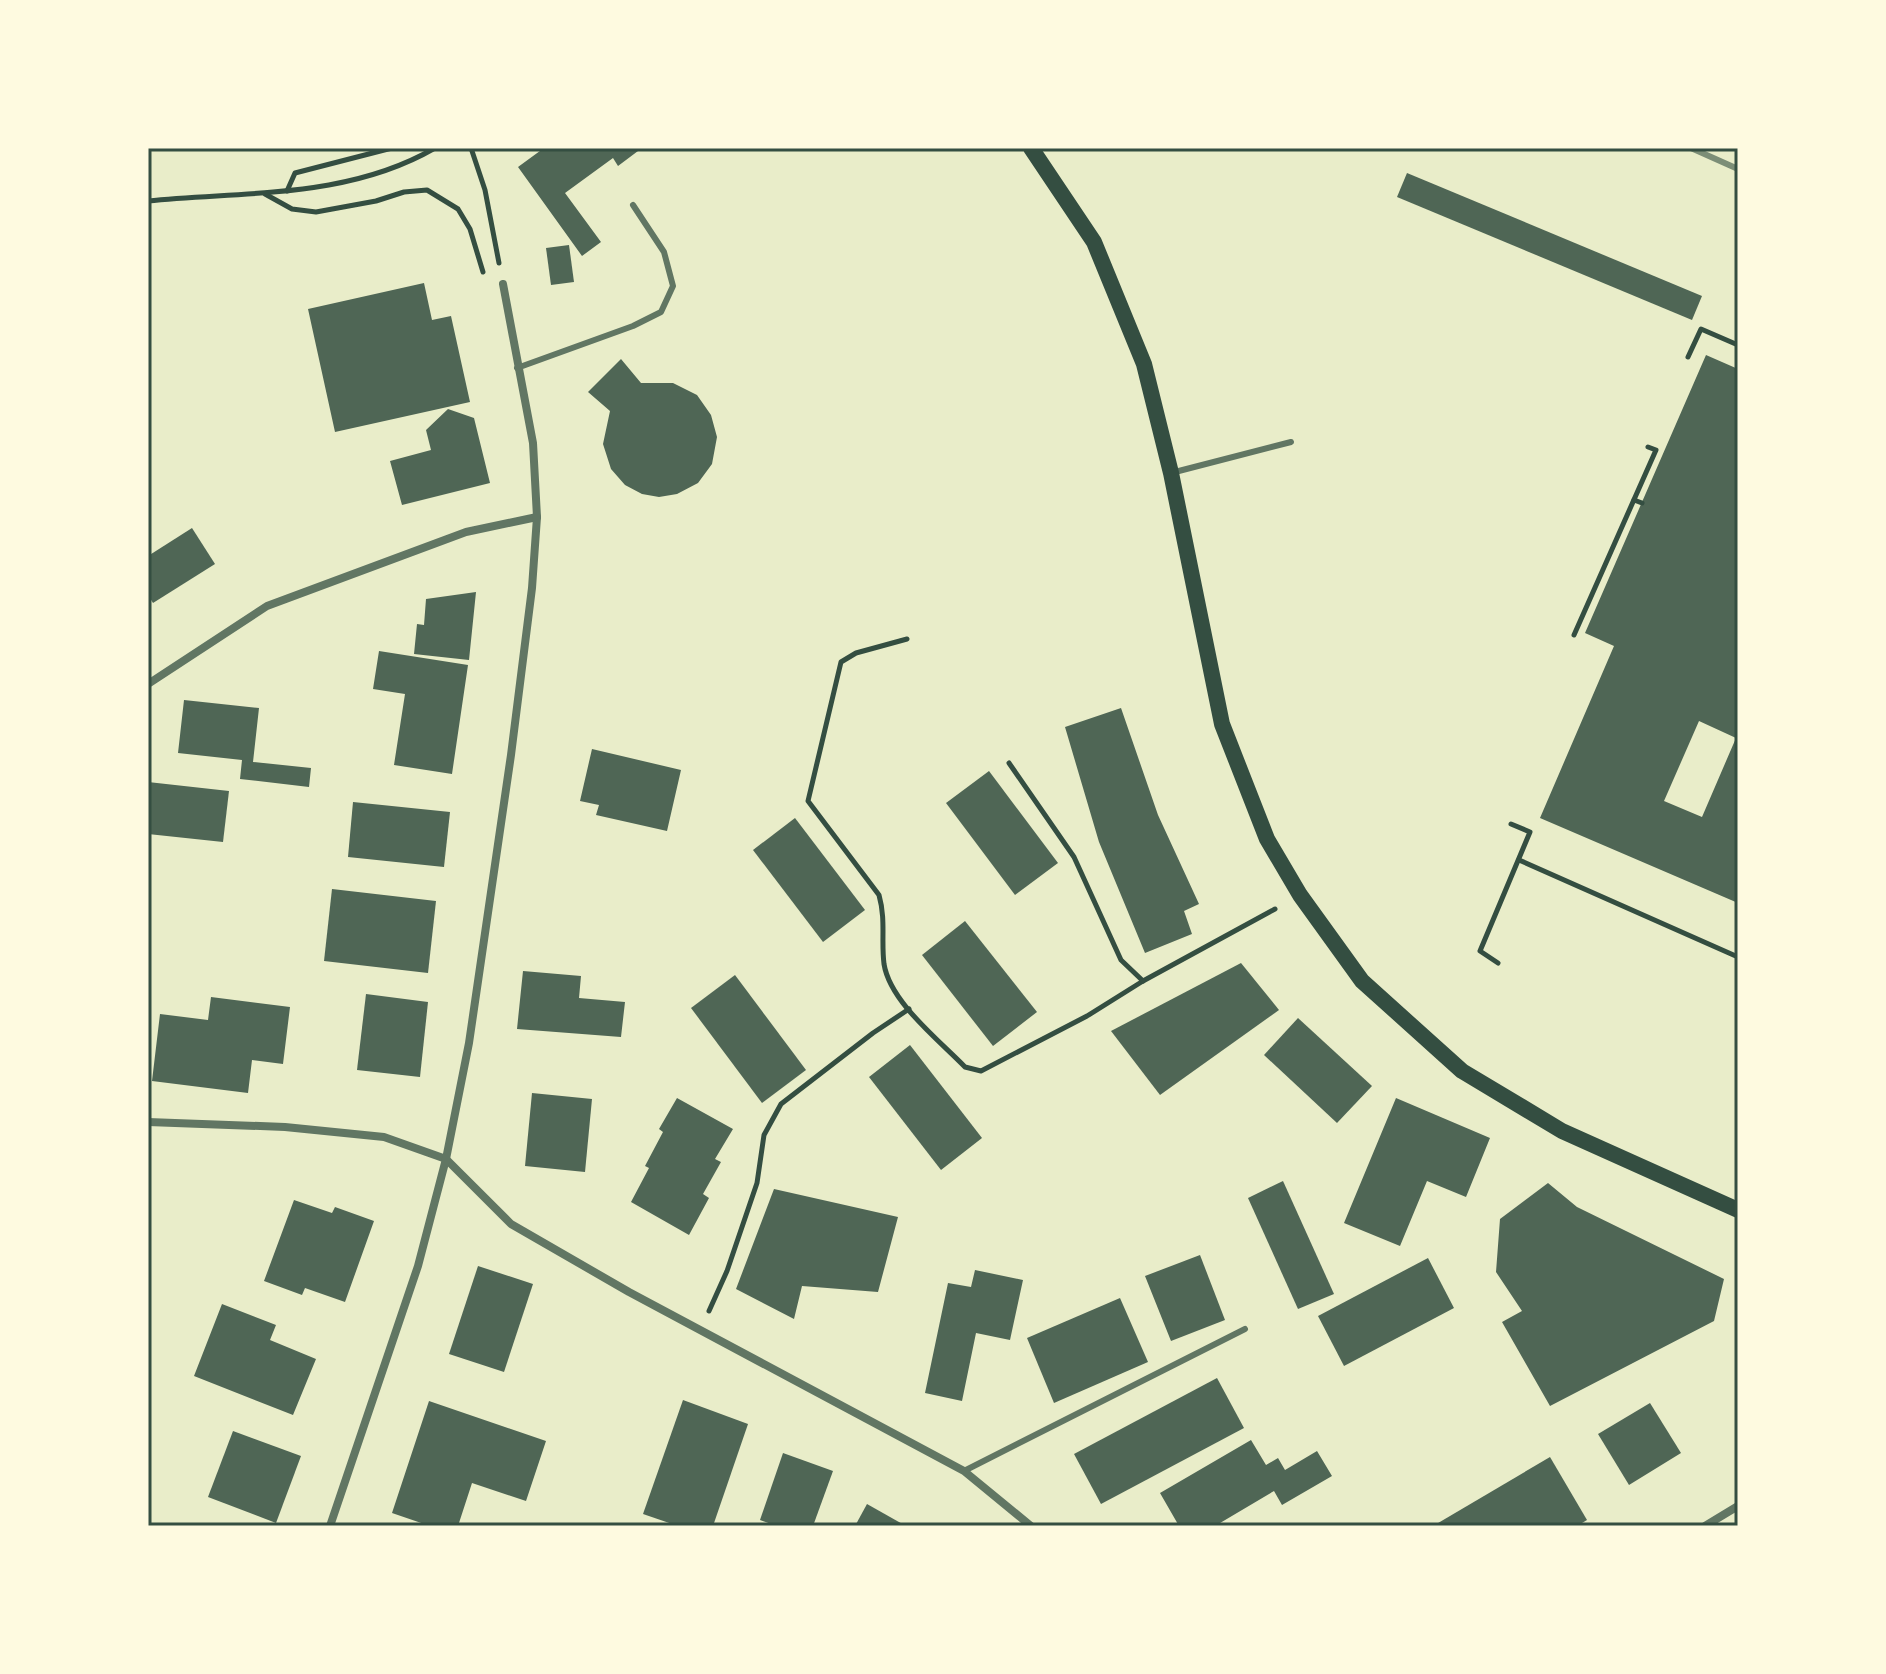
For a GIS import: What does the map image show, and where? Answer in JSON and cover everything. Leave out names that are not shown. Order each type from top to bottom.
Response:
[{"type":"main road","points":[[1031,148],[1094,242],[1144,364],[1171,473],[1222,724],[1267,839],[1300,895],[1362,981],[1462,1071],[1562,1131],[1738,1210]]},
{"type":"street","points":[[330,1526],[418,1266],[446,1159],[469,1043],[511,755],[532,588],[537,517],[533,443],[503,284]]},
{"type":"street","points":[[148,684],[267,606],[466,532],[537,517]]},
{"type":"street","points":[[148,1122],[285,1127],[384,1137],[446,1159],[511,1224],[700,1330],[964,1471],[1031,1526]]},
{"type":"street","points":[[1705,1526],[1738,1506]]},
{"type":"lane","points":[[517,368],[633,326],[661,312],[673,286],[667,263],[664,252],[633,205]]},
{"type":"lane","points":[[1171,473],[1291,442]]},
{"type":"lane","points":[[964,1471],[1245,1329]]},
{"type":"path","points":[[287,192],[295,173],[392,148]]},
{"type":"path","points":[[148,201],[312,189],[366,176],[418,158],[435,148]]},
{"type":"path","points":[[471,148],[485,190],[503,284]]},
{"type":"path","points":[[265,194],[292,209],[316,212],[376,201],[404,192],[427,190],[458,209],[470,229],[484,275]]},
{"type":"path","points":[[1688,357],[1701,329],[1738,345]]},
{"type":"path","points":[[1574,635],[1656,450],[1648,447]]},
{"type":"path","points":[[1634,500],[1642,503]]},
{"type":"path","points":[[907,639],[856,653],[841,662],[808,801],[879,895],[885,914],[884,964],[891,988],[965,1067],[981,1071],[1087,1016],[1143,981],[1300,895]]},
{"type":"path","points":[[1009,763],[1074,857],[1121,960],[1143,981]]},
{"type":"path","points":[[1498,963],[1480,951],[1530,832],[1511,824]]},
{"type":"path","points":[[1519,860],[1738,957]]},
{"type":"path","points":[[700,1330],[727,1271],[757,1183],[764,1135],[781,1104],[909,1009]]},
{"type":"building","points":[[544,148],[642,148],[618,166],[613,158],[565,193],[601,242],[582,256],[518,167]]},
{"type":"building","points":[[1407,173],[1702,296],[1692,320],[1397,197]]},
{"type":"building","points":[[569,245],[574,282],[551,285],[546,248]]},
{"type":"building","points":[[424,283],[432,320],[451,316],[470,402],[335,432],[308,309]]},
{"type":"building","points":[[1706,355],[1738,369],[1738,903],[1540,818],[1614,646],[1585,633]],"holes":[[[1699,721],[1736,738],[1702,817],[1664,801]]]},
{"type":"building","points":[[621,359],[641,383],[673,383],[697,395],[711,415],[717,437],[712,464],[698,483],[677,494],[659,497],[642,494],[625,485],[611,469],[603,444],[610,411],[588,392]]},
{"type":"building","points":[[448,409],[474,418],[490,483],[402,505],[390,461],[431,450],[426,430]]},
{"type":"building","points":[[192,528],[215,564],[153,603],[148,595],[148,556]]},
{"type":"building","points":[[476,592],[469,660],[414,654],[417,624],[424,625],[426,599]]},
{"type":"building","points":[[379,651],[468,665],[452,774],[394,765],[405,694],[373,689]]},
{"type":"building","points":[[184,700],[259,708],[253,762],[311,768],[309,787],[240,779],[242,760],[178,753]]},
{"type":"building","points":[[1121,708],[1158,815],[1199,904],[1184,911],[1192,934],[1145,953],[1099,842],[1065,727]]},
{"type":"building","points":[[592,749],[681,770],[667,831],[596,815],[599,805],[580,801]]},
{"type":"building","points":[[989,771],[1058,863],[1015,895],[946,803]]},
{"type":"building","points":[[148,782],[229,791],[223,842],[148,834]]},
{"type":"building","points":[[353,802],[450,812],[444,867],[348,857]]},
{"type":"building","points":[[795,818],[865,910],[823,942],[753,850]]},
{"type":"building","points":[[332,889],[436,901],[428,973],[324,961]]},
{"type":"building","points":[[965,921],[1037,1012],[993,1046],[922,955]]},
{"type":"building","points":[[1241,963],[1279,1010],[1160,1095],[1111,1031]]},
{"type":"building","points":[[523,971],[581,976],[579,998],[625,1002],[621,1037],[517,1029]]},
{"type":"building","points":[[735,975],[806,1070],[762,1103],[691,1008]]},
{"type":"building","points":[[366,994],[428,1002],[420,1077],[357,1070]]},
{"type":"building","points":[[211,997],[290,1007],[283,1064],[252,1060],[248,1093],[152,1081],[160,1014],[208,1020]]},
{"type":"building","points":[[1298,1018],[1372,1086],[1337,1123],[1264,1055]]},
{"type":"building","points":[[910,1045],[982,1138],[941,1170],[869,1077]]},
{"type":"building","points":[[532,1093],[592,1099],[585,1172],[525,1166]]},
{"type":"building","points":[[677,1098],[733,1129],[715,1159],[721,1162],[703,1194],[709,1198],[689,1235],[631,1202],[663,1132],[659,1129]]},
{"type":"building","points":[[1396,1098],[1490,1138],[1466,1197],[1427,1181],[1400,1246],[1344,1223]]},
{"type":"building","points":[[1283,1181],[1334,1294],[1298,1309],[1248,1198]]},
{"type":"building","points":[[1548,1183],[1577,1207],[1724,1279],[1714,1321],[1550,1406],[1502,1322],[1522,1311],[1496,1272],[1500,1219]]},
{"type":"building","points":[[774,1189],[898,1217],[878,1292],[802,1286],[794,1319],[736,1289]]},
{"type":"building","points":[[294,1200],[332,1213],[335,1207],[374,1221],[345,1302],[305,1288],[302,1295],[264,1281]]},
{"type":"building","points":[[1200,1255],[1225,1320],[1171,1341],[1145,1276]]},
{"type":"building","points":[[1428,1258],[1454,1308],[1344,1366],[1318,1316]]},
{"type":"building","points":[[478,1266],[533,1284],[504,1372],[449,1354]]},
{"type":"building","points":[[975,1270],[1023,1280],[1010,1340],[976,1333],[962,1401],[925,1393],[948,1283],[971,1287]]},
{"type":"building","points":[[1120,1298],[1148,1362],[1054,1403],[1027,1338]]},
{"type":"building","points":[[222,1304],[276,1325],[270,1340],[316,1359],[293,1415],[194,1376]]},
{"type":"building","points":[[1217,1378],[1244,1428],[1101,1504],[1074,1454]]},
{"type":"building","points":[[683,1400],[748,1424],[713,1526],[678,1526],[643,1514]]},
{"type":"building","points":[[429,1401],[546,1441],[526,1501],[472,1483],[458,1526],[430,1526],[392,1513]]},
{"type":"building","points":[[1650,1403],[1681,1453],[1629,1485],[1598,1434]]},
{"type":"building","points":[[233,1431],[301,1456],[276,1523],[208,1497]]},
{"type":"building","points":[[1251,1440],[1266,1465],[1278,1458],[1285,1470],[1317,1451],[1332,1476],[1282,1505],[1274,1491],[1215,1526],[1179,1526],[1160,1493]]},
{"type":"building","points":[[783,1453],[833,1471],[813,1526],[777,1526],[760,1520]]},
{"type":"building","points":[[1550,1457],[1587,1520],[1577,1526],[1433,1526]]},
{"type":"building","points":[[867,1504],[906,1526],[855,1526]]},
{"type":"railway","points":[[1691,148],[1738,169]]}]
